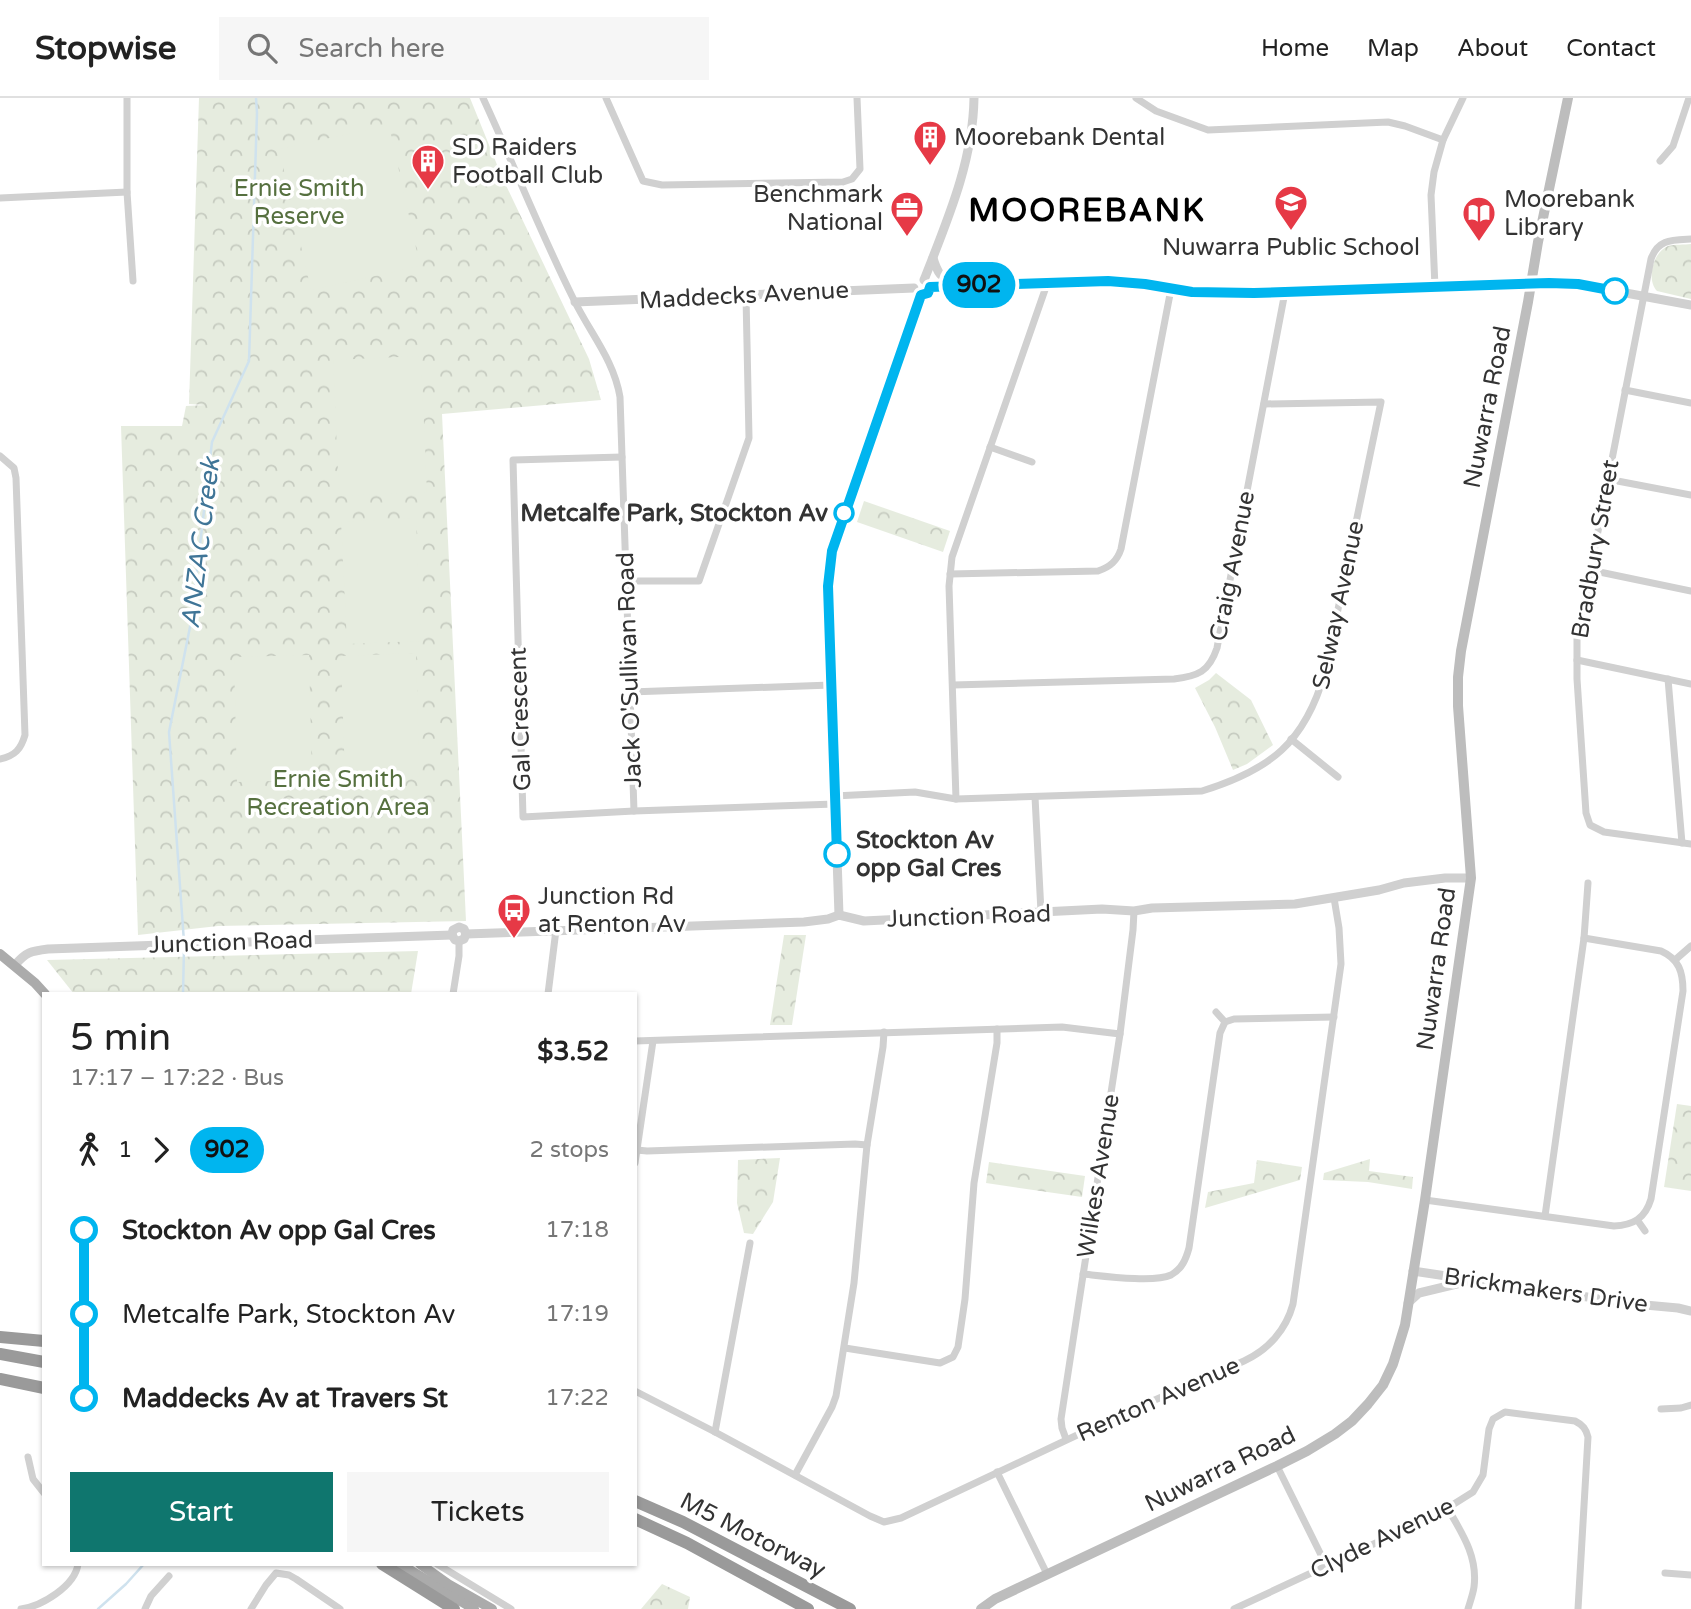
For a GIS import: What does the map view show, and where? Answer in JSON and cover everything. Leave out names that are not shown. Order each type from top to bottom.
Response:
[{"type":"highway","points":[[0,1337],[42,1341]]},
{"type":"highway","points":[[0,1354],[42,1362]]},
{"type":"highway","points":[[0,1372],[42,1379]]},
{"type":"highway","points":[[0,1378],[42,1388]]},
{"type":"highway","name":"M5 Motorway","points":[[637,1500],[850,1609]]},
{"type":"highway","name":"M5 Motorway","points":[[637,1521],[687,1543],[808,1609]]},
{"type":"highway","points":[[637,1530],[742,1581],[795,1601]]},
{"type":"highway","points":[[385,1566],[454,1609]]},
{"type":"main road","name":"Nuwarra Road","points":[[981,1609],[995,1598],[1315,1447],[1352,1421],[1368,1404],[1393,1364],[1405,1325],[1471,878],[1458,706],[1461,651],[1567,98]]},
{"type":"main road","points":[[0,954],[43,992]]},
{"type":"main road","points":[[403,1566],[474,1609]]},
{"type":"main road","points":[[423,1566],[492,1609]]},
{"type":"street","points":[[127,98],[127,192],[133,281]]},
{"type":"street","name":"Jack O'Sullivan Road","points":[[483,98],[575,302],[608,358],[618,382],[634,811]]},
{"type":"street","points":[[606,98],[643,181],[662,185],[843,182],[852,179],[860,169],[857,98]]},
{"type":"street","points":[[917,292],[928,293],[927,283],[933,258],[957,195],[967,158],[974,98]]},
{"type":"street","points":[[1136,98],[1156,111],[1208,130],[1388,122],[1443,140]]},
{"type":"street","points":[[1435,287],[1431,195],[1434,172],[1443,140],[1463,98]]},
{"type":"street","points":[[1660,161],[1673,146],[1689,98]]},
{"type":"street","points":[[0,198],[127,192]]},
{"type":"street","name":"Bradbury Street","points":[[1687,843],[1604,832],[1590,825],[1586,813],[1577,639],[1651,259],[1657,247],[1670,240],[1691,239]]},
{"type":"street","points":[[933,258],[939,275],[955,286]]},
{"type":"street","points":[[839,915],[828,586],[832,551],[917,292],[917,281],[955,286],[1125,282],[1214,293],[1578,284],[1691,305]]},
{"type":"street","points":[[956,799],[948,586],[953,556],[1047,284]]},
{"type":"street","points":[[950,573],[1098,570],[1114,563],[1123,542],[1171,289]]},
{"type":"street","name":"Maddecks Avenue","points":[[575,302],[917,292]]},
{"type":"street","name":"Craig Avenue","points":[[953,685],[1174,680],[1190,678],[1206,669],[1217,648],[1285,292]]},
{"type":"street","points":[[626,581],[699,581],[750,438],[746,296]]},
{"type":"street","points":[[1625,390],[1691,403]]},
{"type":"street","name":"Selway Avenue","points":[[834,800],[915,792],[956,799],[1202,791],[1235,780],[1277,756],[1313,709],[1319,694],[1381,402],[1264,404]]},
{"type":"street","points":[[990,447],[1032,462]]},
{"type":"street","points":[[0,456],[14,468],[16,478],[25,735],[15,755],[0,759]]},
{"type":"street","name":"Gal Crescent","points":[[622,457],[513,460],[523,817],[834,800]]},
{"type":"street","points":[[1608,479],[1691,495]]},
{"type":"street","points":[[1590,570],[1691,591]]},
{"type":"street","points":[[1577,660],[1691,684]]},
{"type":"street","points":[[1668,679],[1687,843]]},
{"type":"street","points":[[630,692],[831,685]]},
{"type":"street","points":[[1291,740],[1338,777]]},
{"type":"street","points":[[1035,797],[1041,912]]},
{"type":"street","name":"Junction Road","points":[[15,965],[32,951],[172,944],[459,937],[556,930],[804,922],[839,915],[864,921],[1102,909],[1134,911],[1152,908],[1295,904],[1379,890],[1404,883],[1471,878]]},
{"type":"street","points":[[1545,1216],[1584,939],[1588,883]]},
{"type":"street","name":"Renton Avenue","points":[[637,1392],[884,1522],[901,1518],[1066,1439],[1250,1358],[1267,1346],[1284,1325],[1293,1304],[1341,964],[1334,898]]},
{"type":"street","name":"Wilkes Avenue","points":[[1066,1439],[1061,1419],[1120,1034],[1134,911]]},
{"type":"street","points":[[548,992],[556,930]]},
{"type":"street","points":[[453,992],[459,937]]},
{"type":"street","points":[[1425,1200],[1614,1226],[1623,1226],[1638,1220],[1648,1208],[1683,991],[1681,973],[1675,960],[1667,953],[1584,939]]},
{"type":"street","points":[[1675,960],[1691,946]]},
{"type":"street","points":[[1216,1012],[1225,1023]]},
{"type":"street","points":[[1083,1274],[1161,1278],[1172,1274],[1184,1263],[1189,1248],[1220,1033],[1225,1023],[1234,1019],[1334,1017]]},
{"type":"street","points":[[637,1041],[1062,1027],[1120,1034]]},
{"type":"street","points":[[845,1348],[940,1363],[953,1357],[958,1347],[965,1299],[974,1183],[997,1029]]},
{"type":"street","points":[[795,1475],[836,1396],[854,1283],[867,1145],[884,1032]]},
{"type":"street","points":[[653,1041],[637,1150],[867,1145]]},
{"type":"street","points":[[1638,1220],[1645,1231]]},
{"type":"street","points":[[715,1432],[750,1242]]},
{"type":"street","name":"Brickmakers Drive","points":[[1413,1271],[1634,1304],[1691,1309]]},
{"type":"street","points":[[1408,1303],[1419,1293],[1474,1280]]},
{"type":"street","points":[[949,1359],[954,1368]]},
{"type":"street","points":[[1661,1409],[1691,1405]]},
{"type":"street","name":"Clyde Avenue","points":[[1234,1609],[1448,1508],[1473,1492],[1483,1475],[1489,1429],[1493,1419],[1505,1412],[1575,1421],[1582,1424],[1586,1430],[1588,1437],[1578,1609]]},
{"type":"street","points":[[28,1457],[33,1479],[42,1490]]},
{"type":"street","points":[[1277,1466],[1326,1565]]},
{"type":"street","points":[[997,1472],[1047,1574]]},
{"type":"street","points":[[1448,1508],[1473,1558],[1474,1586],[1468,1609]]},
{"type":"street","points":[[21,1609],[32,1608],[58,1592],[76,1573],[78,1566]]},
{"type":"street","points":[[440,1566],[512,1609]]},
{"type":"street","points":[[251,1609],[265,1585],[276,1573],[296,1578],[340,1609]]},
{"type":"street","points":[[1665,1573],[1691,1575]]},
{"type":"street","points":[[145,1609],[150,1596],[169,1576]]},
{"type":"green space","points":[[199,98],[470,98],[502,177],[589,359],[601,400],[442,414],[466,921],[218,926],[138,935],[121,426],[182,426],[186,406],[205,405],[189,404]]},
{"type":"green space","name":"Ernie Smith Reserve","points":[[389,125],[420,266],[311,290],[279,149]]},
{"type":"green space","points":[[1691,244],[1691,299],[1657,291],[1652,274],[1658,254],[1668,246]]},
{"type":"green space","points":[[421,356],[427,492],[339,496],[333,360]]},
{"type":"green space","points":[[864,501],[950,531],[943,552],[857,522]]},
{"type":"green space","points":[[416,518],[421,641],[347,644],[341,522]]},
{"type":"green space","points":[[416,653],[420,776],[345,779],[341,656]]},
{"type":"green space","points":[[309,655],[312,780],[237,782],[234,657]]},
{"type":"green space","points":[[1216,673],[1251,700],[1273,745],[1247,764],[1233,770],[1195,688]]},
{"type":"green space","points":[[784,935],[806,935],[792,1025],[770,1025]]},
{"type":"green space","points":[[418,951],[411,992],[72,992],[47,960]]},
{"type":"green space","points":[[1677,1104],[1691,1106],[1691,1191],[1664,1187]]},
{"type":"green space","points":[[780,1158],[773,1202],[753,1234],[744,1233],[737,1203],[738,1160]]},
{"type":"green space","points":[[1370,1159],[1369,1171],[1413,1177],[1412,1189],[1368,1182],[1323,1180],[1324,1173]]},
{"type":"green space","points":[[1257,1160],[1302,1167],[1300,1180],[1205,1208],[1208,1192],[1254,1183]]},
{"type":"green space","points":[[989,1162],[1085,1176],[1082,1197],[986,1183]]},
{"type":"green space","points":[[662,1584],[690,1597],[688,1609],[641,1609]]},
{"type":"waterway","name":"ANZAC Creek","points":[[184,942],[169,732],[191,622],[212,442],[249,361],[256,98]]},
{"type":"waterway","name":"ANZAC Creek","points":[[183,992],[184,948]]},
{"type":"waterway","name":"ANZAC Creek","points":[[98,1609],[142,1566]]},
{"type":"bus line","name":"902","points":[[837,854],[829,569],[840,526],[921,295],[928,293],[930,287],[1108,281],[1192,292],[1254,293],[1549,283],[1578,284],[1615,291]]},
{"type":"place","name":"Moorebank Dental","points":[[930,167]]},
{"type":"place","name":"SD Raiders Football Club","points":[[428,191]]},
{"type":"place","name":"Nuwarra Public School","points":[[1291,232]]},
{"type":"place","name":"Benchmark National","points":[[907,238]]},
{"type":"place","name":"Moorebank Library","points":[[1479,243]]},
{"type":"place","name":"Metcalfe Park, Stockton Av","points":[[844,513]]},
{"type":"place","name":"Stockton Av opp Gal Cres","points":[[837,854]]},
{"type":"place","name":"Junction Rd at Renton Av","points":[[514,940]]},
{"type":"district","name":"MOOREBANK","points":[[1087,210]]},
{"type":"park label","name":"Ernie Smith Recreation Area","points":[[338,793]]}]
